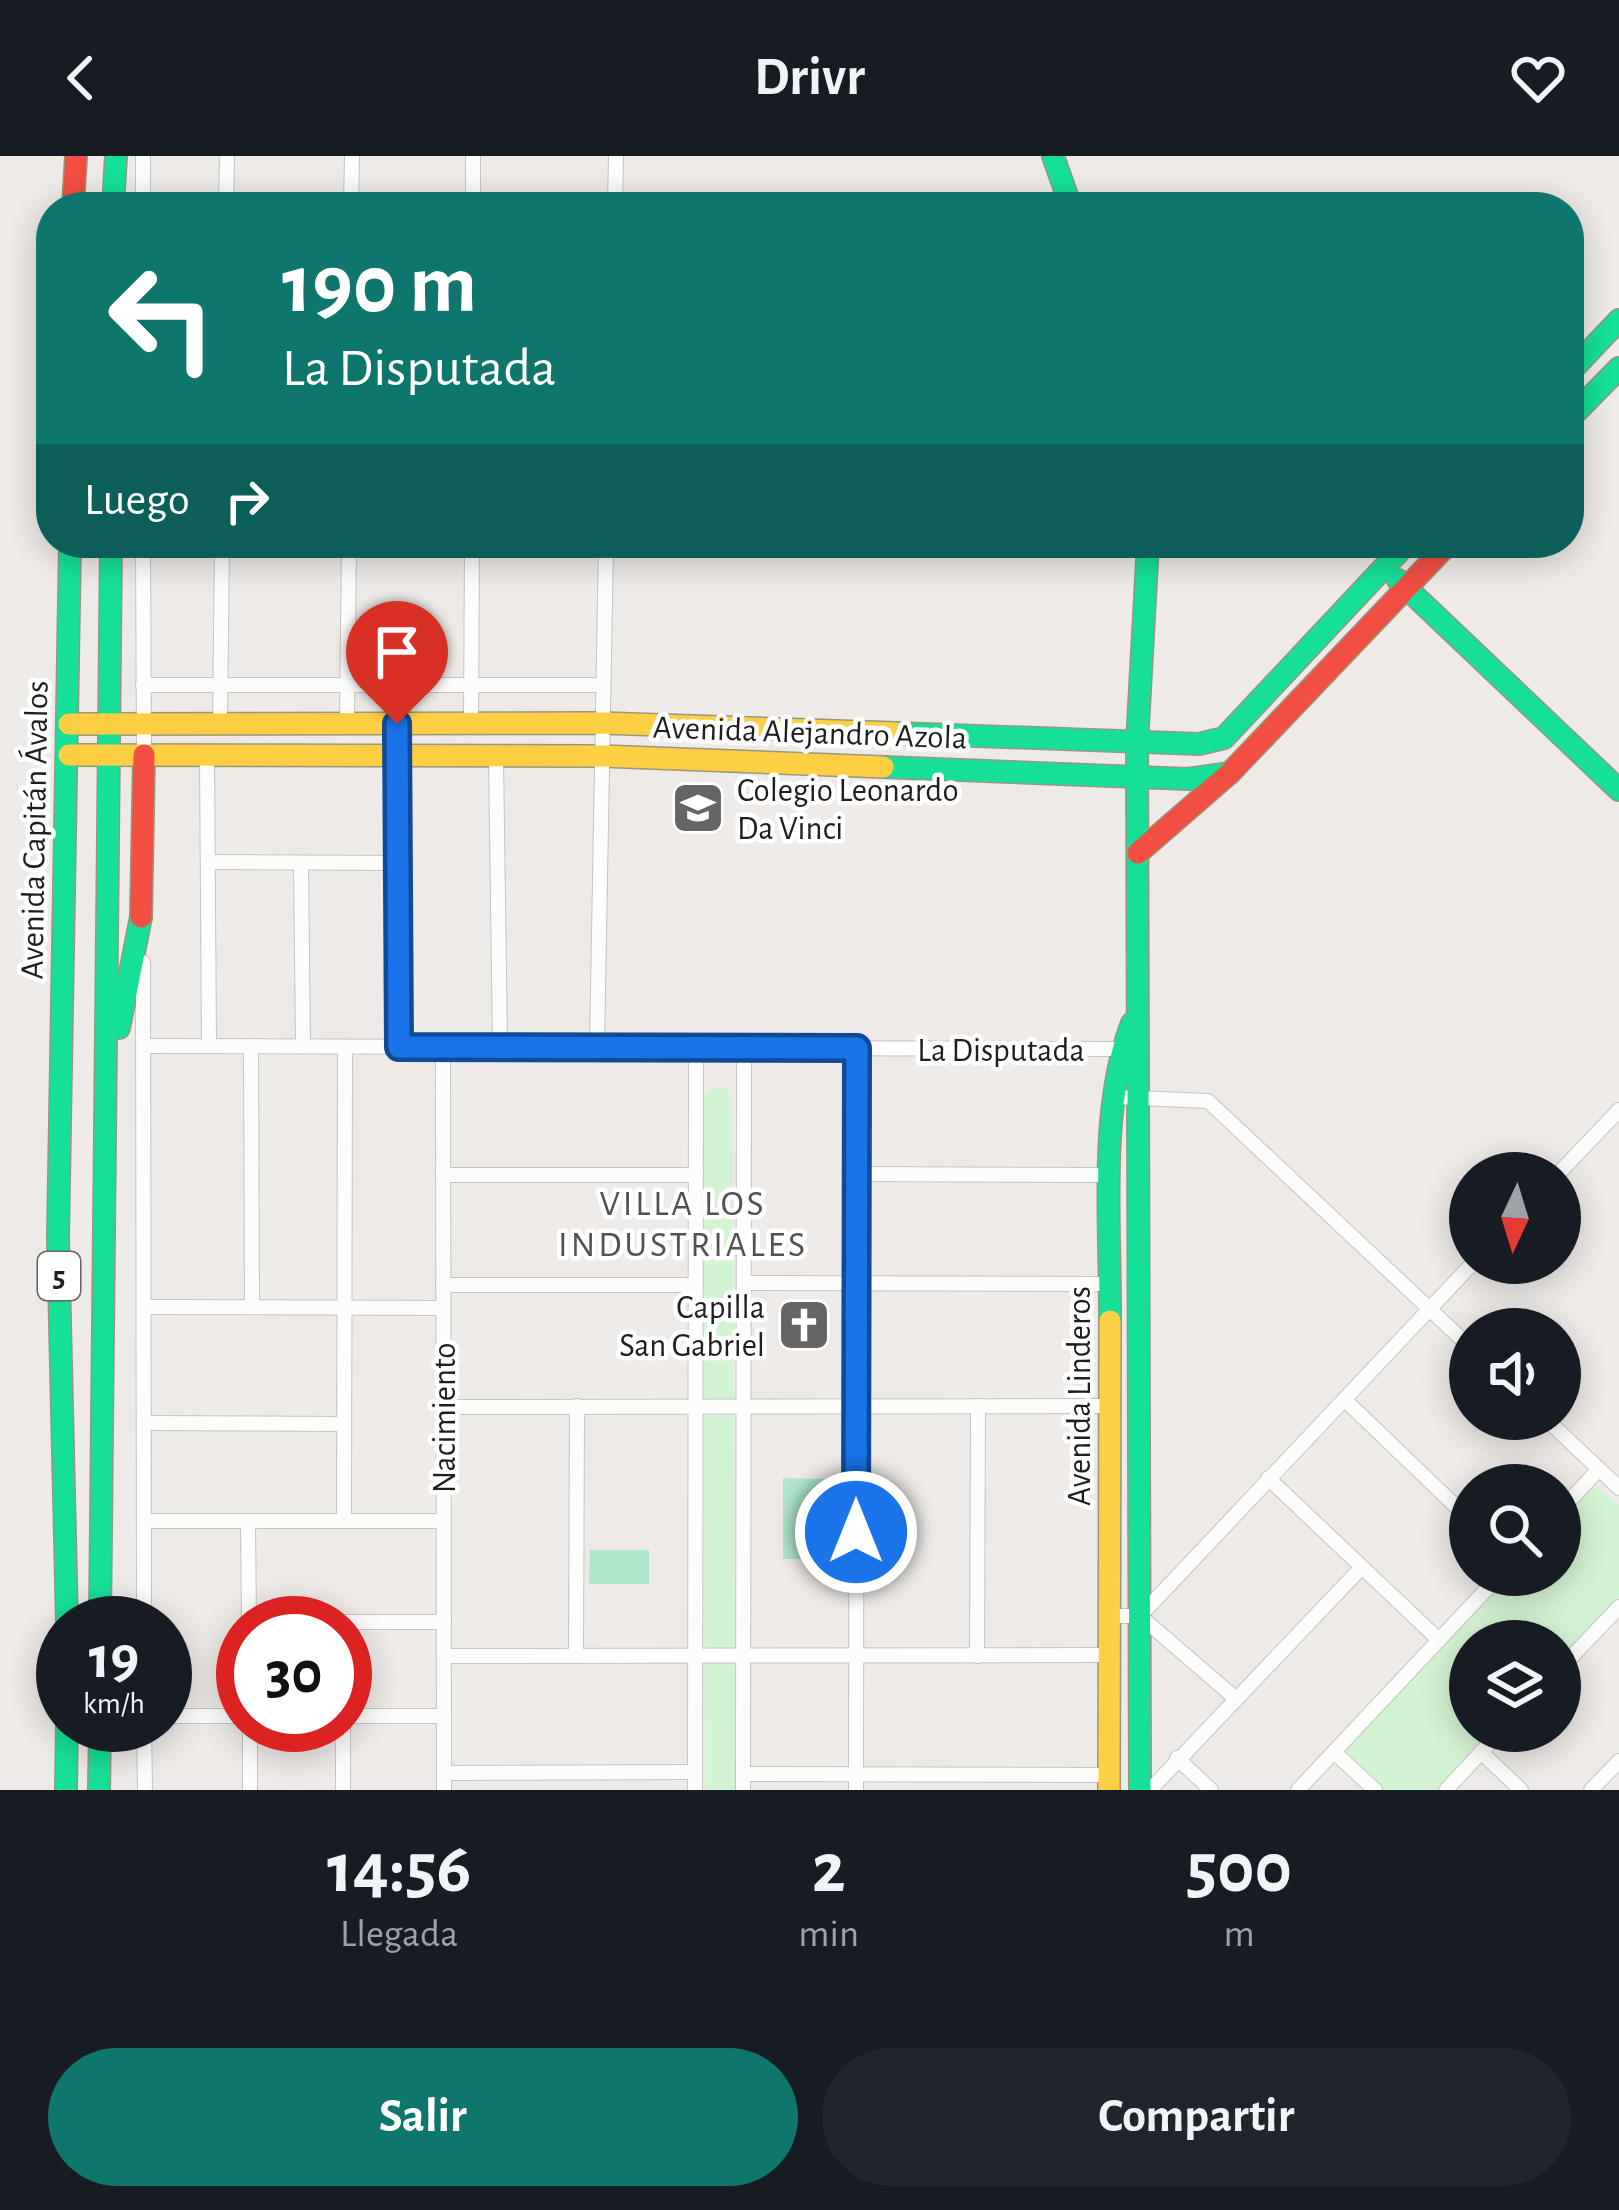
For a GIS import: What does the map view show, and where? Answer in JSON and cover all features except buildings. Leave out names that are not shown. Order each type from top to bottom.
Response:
[{"type":"main road","points":[[74,192],[76,156]]},
{"type":"main road","points":[[114,192],[116,156]]},
{"type":"main road","points":[[1054,156],[1066,192]]},
{"type":"main road","points":[[1584,357],[1619,320]]},
{"type":"main road","points":[[1584,404],[1619,368]]},
{"type":"main road","name":"Avenida Capitán Ávalos","points":[[66,1596],[58,1237],[70,558]]},
{"type":"main road","name":"5","points":[[100,1596],[111,558]]},
{"type":"main road","name":"Avenida Linderos","points":[[1109,1782],[1112,1175],[1115,1097],[1138,1005],[1137,744],[1147,558]]},
{"type":"main road","name":"Avenida Alejandro Azola","points":[[69,724],[602,723],[1199,744],[1224,738],[1393,558]]},
{"type":"main road","points":[[1138,854],[1230,773],[1434,558]]},
{"type":"main road","points":[[1384,567],[1619,790]]},
{"type":"main road","name":"Avenida Alejandro Azola","points":[[69,755],[602,756],[1188,779],[1230,773]]},
{"type":"main road","points":[[105,1097],[141,917],[143,755]]},
{"type":"main road","name":"Avenida Linderos","points":[[1130,1049],[1138,1098],[1140,1790]]},
{"type":"main road","points":[[67,1752],[67,1790]]},
{"type":"main road","points":[[99,1790],[100,1752]]},
{"type":"street","points":[[143,156],[143,192]]},
{"type":"street","points":[[226,192],[227,156]]},
{"type":"street","points":[[351,192],[352,156]]},
{"type":"street","points":[[473,156],[473,192]]},
{"type":"street","points":[[615,192],[616,156]]},
{"type":"street","points":[[143,558],[143,755]]},
{"type":"street","points":[[220,724],[222,558]]},
{"type":"street","points":[[347,724],[349,558]]},
{"type":"street","points":[[471,724],[472,558]]},
{"type":"street","points":[[597,1047],[606,558]]},
{"type":"street","points":[[143,686],[603,685]]},
{"type":"street","points":[[397,724],[399,1047]]},
{"type":"street","points":[[207,755],[209,1046]]},
{"type":"street","points":[[496,756],[500,1047]]},
{"type":"street","points":[[208,862],[398,863]]},
{"type":"street","points":[[301,862],[303,1046]]},
{"type":"street","points":[[141,917],[143,1596]]},
{"type":"street","name":"La Disputada","points":[[144,1046],[1130,1049]]},
{"type":"street","points":[[251,1046],[252,1307]]},
{"type":"street","points":[[344,1521],[345,1046]]},
{"type":"street","name":"Nacimiento","points":[[443,1047],[444,1790]]},
{"type":"street","points":[[695,1048],[695,1790]]},
{"type":"street","points":[[744,1048],[743,1782],[1109,1782]]},
{"type":"street","points":[[856,1782],[857,1048]]},
{"type":"street","points":[[1115,1097],[1208,1101],[1449,1327]]},
{"type":"street","points":[[1579,1152],[1619,1110]]},
{"type":"street","points":[[443,1174],[696,1174]]},
{"type":"street","points":[[856,1174],[1112,1175]]},
{"type":"street","points":[[744,1283],[1111,1284]]},
{"type":"street","points":[[1140,1616],[1453,1284]]},
{"type":"street","points":[[443,1286],[695,1286]]},
{"type":"street","points":[[143,1307],[443,1308]]},
{"type":"street","points":[[1344,1399],[1449,1500]]},
{"type":"street","points":[[576,1656],[577,1406]]},
{"type":"street","points":[[977,1656],[978,1406]]},
{"type":"street","points":[[443,1407],[1111,1406]]},
{"type":"street","points":[[144,1423],[344,1424]]},
{"type":"street","points":[[1568,1440],[1619,1488]]},
{"type":"street","points":[[1581,1488],[1599,1469]]},
{"type":"street","points":[[1268,1478],[1439,1640]]},
{"type":"street","points":[[143,1521],[443,1521]]},
{"type":"street","points":[[248,1521],[249,1596]]},
{"type":"street","points":[[1150,1790],[1362,1567]]},
{"type":"street","points":[[1298,1790],[1480,1596]]},
{"type":"street","points":[[1581,1647],[1619,1606]]},
{"type":"street","points":[[1110,1616],[1140,1616],[1235,1698]]},
{"type":"street","points":[[372,1622],[443,1622]]},
{"type":"street","points":[[443,1657],[1109,1655]]},
{"type":"street","points":[[372,1716],[444,1716]]},
{"type":"street","points":[[1334,1751],[1375,1790]]},
{"type":"street","points":[[144,1752],[145,1790]]},
{"type":"street","points":[[250,1752],[250,1790]]},
{"type":"street","points":[[343,1752],[343,1790]]},
{"type":"street","points":[[1446,1790],[1481,1752],[1522,1790]]},
{"type":"street","points":[[1177,1759],[1211,1790]]},
{"type":"street","points":[[1592,1790],[1619,1761]]},
{"type":"street","points":[[444,1773],[695,1772]]},
{"type":"green space","points":[[726,1088],[732,1095],[736,1790],[705,1790],[703,1093]]},
{"type":"green space","points":[[783,1478],[830,1479],[830,1559],[783,1559]]},
{"type":"green space","points":[[1596,1484],[1619,1506],[1619,1597],[1581,1637],[1581,1620],[1468,1620],[1490,1596],[1581,1596],[1581,1500]]},
{"type":"green space","points":[[590,1550],[649,1550],[649,1584],[589,1584]]},
{"type":"green space","points":[[1449,1640],[1449,1752],[1473,1752],[1437,1790],[1381,1790],[1342,1753]]},
{"type":"traffic: fast","points":[[114,192],[116,156]]},
{"type":"traffic: fast","points":[[1053,156],[1066,192]]},
{"type":"traffic: fast","points":[[1584,357],[1619,320]]},
{"type":"traffic: fast","points":[[1584,404],[1619,368]]},
{"type":"traffic: fast","points":[[66,1596],[58,1237],[70,558]]},
{"type":"traffic: fast","points":[[100,1596],[111,558]]},
{"type":"traffic: fast","points":[[1140,1790],[1137,744],[1147,558]]},
{"type":"traffic: fast","points":[[896,733],[1199,744],[1224,738],[1393,558]]},
{"type":"traffic: fast","points":[[1398,580],[1619,790]]},
{"type":"traffic: fast","points":[[883,767],[1188,779],[1230,773]]},
{"type":"traffic: fast","points":[[119,1028],[141,917]]},
{"type":"traffic: fast","points":[[1110,1321],[1110,1131],[1121,1057],[1132,1023]]},
{"type":"traffic: fast","points":[[66,1790],[67,1752]]},
{"type":"traffic: fast","points":[[99,1790],[100,1752]]},
{"type":"traffic: slow","points":[[69,724],[602,723],[896,733]]},
{"type":"traffic: slow","points":[[69,755],[601,756],[883,767]]},
{"type":"traffic: slow","points":[[1109,1790],[1110,1321]]},
{"type":"traffic: jam","points":[[74,192],[76,156]]},
{"type":"traffic: jam","points":[[1138,853],[1230,773],[1435,558]]},
{"type":"traffic: jam","points":[[141,917],[144,755]]},
{"type":"place","name":"Colegio Leonardo Da Vinci","points":[[698,808]]},
{"type":"place","name":"Capilla San Gabriel","points":[[804,1325]]},
{"type":"district","name":"VILLA LOS INDUSTRIALES","points":[[683,1222]]},
{"type":"route","points":[[397,724],[399,1047],[857,1048],[856,1532]]}]
